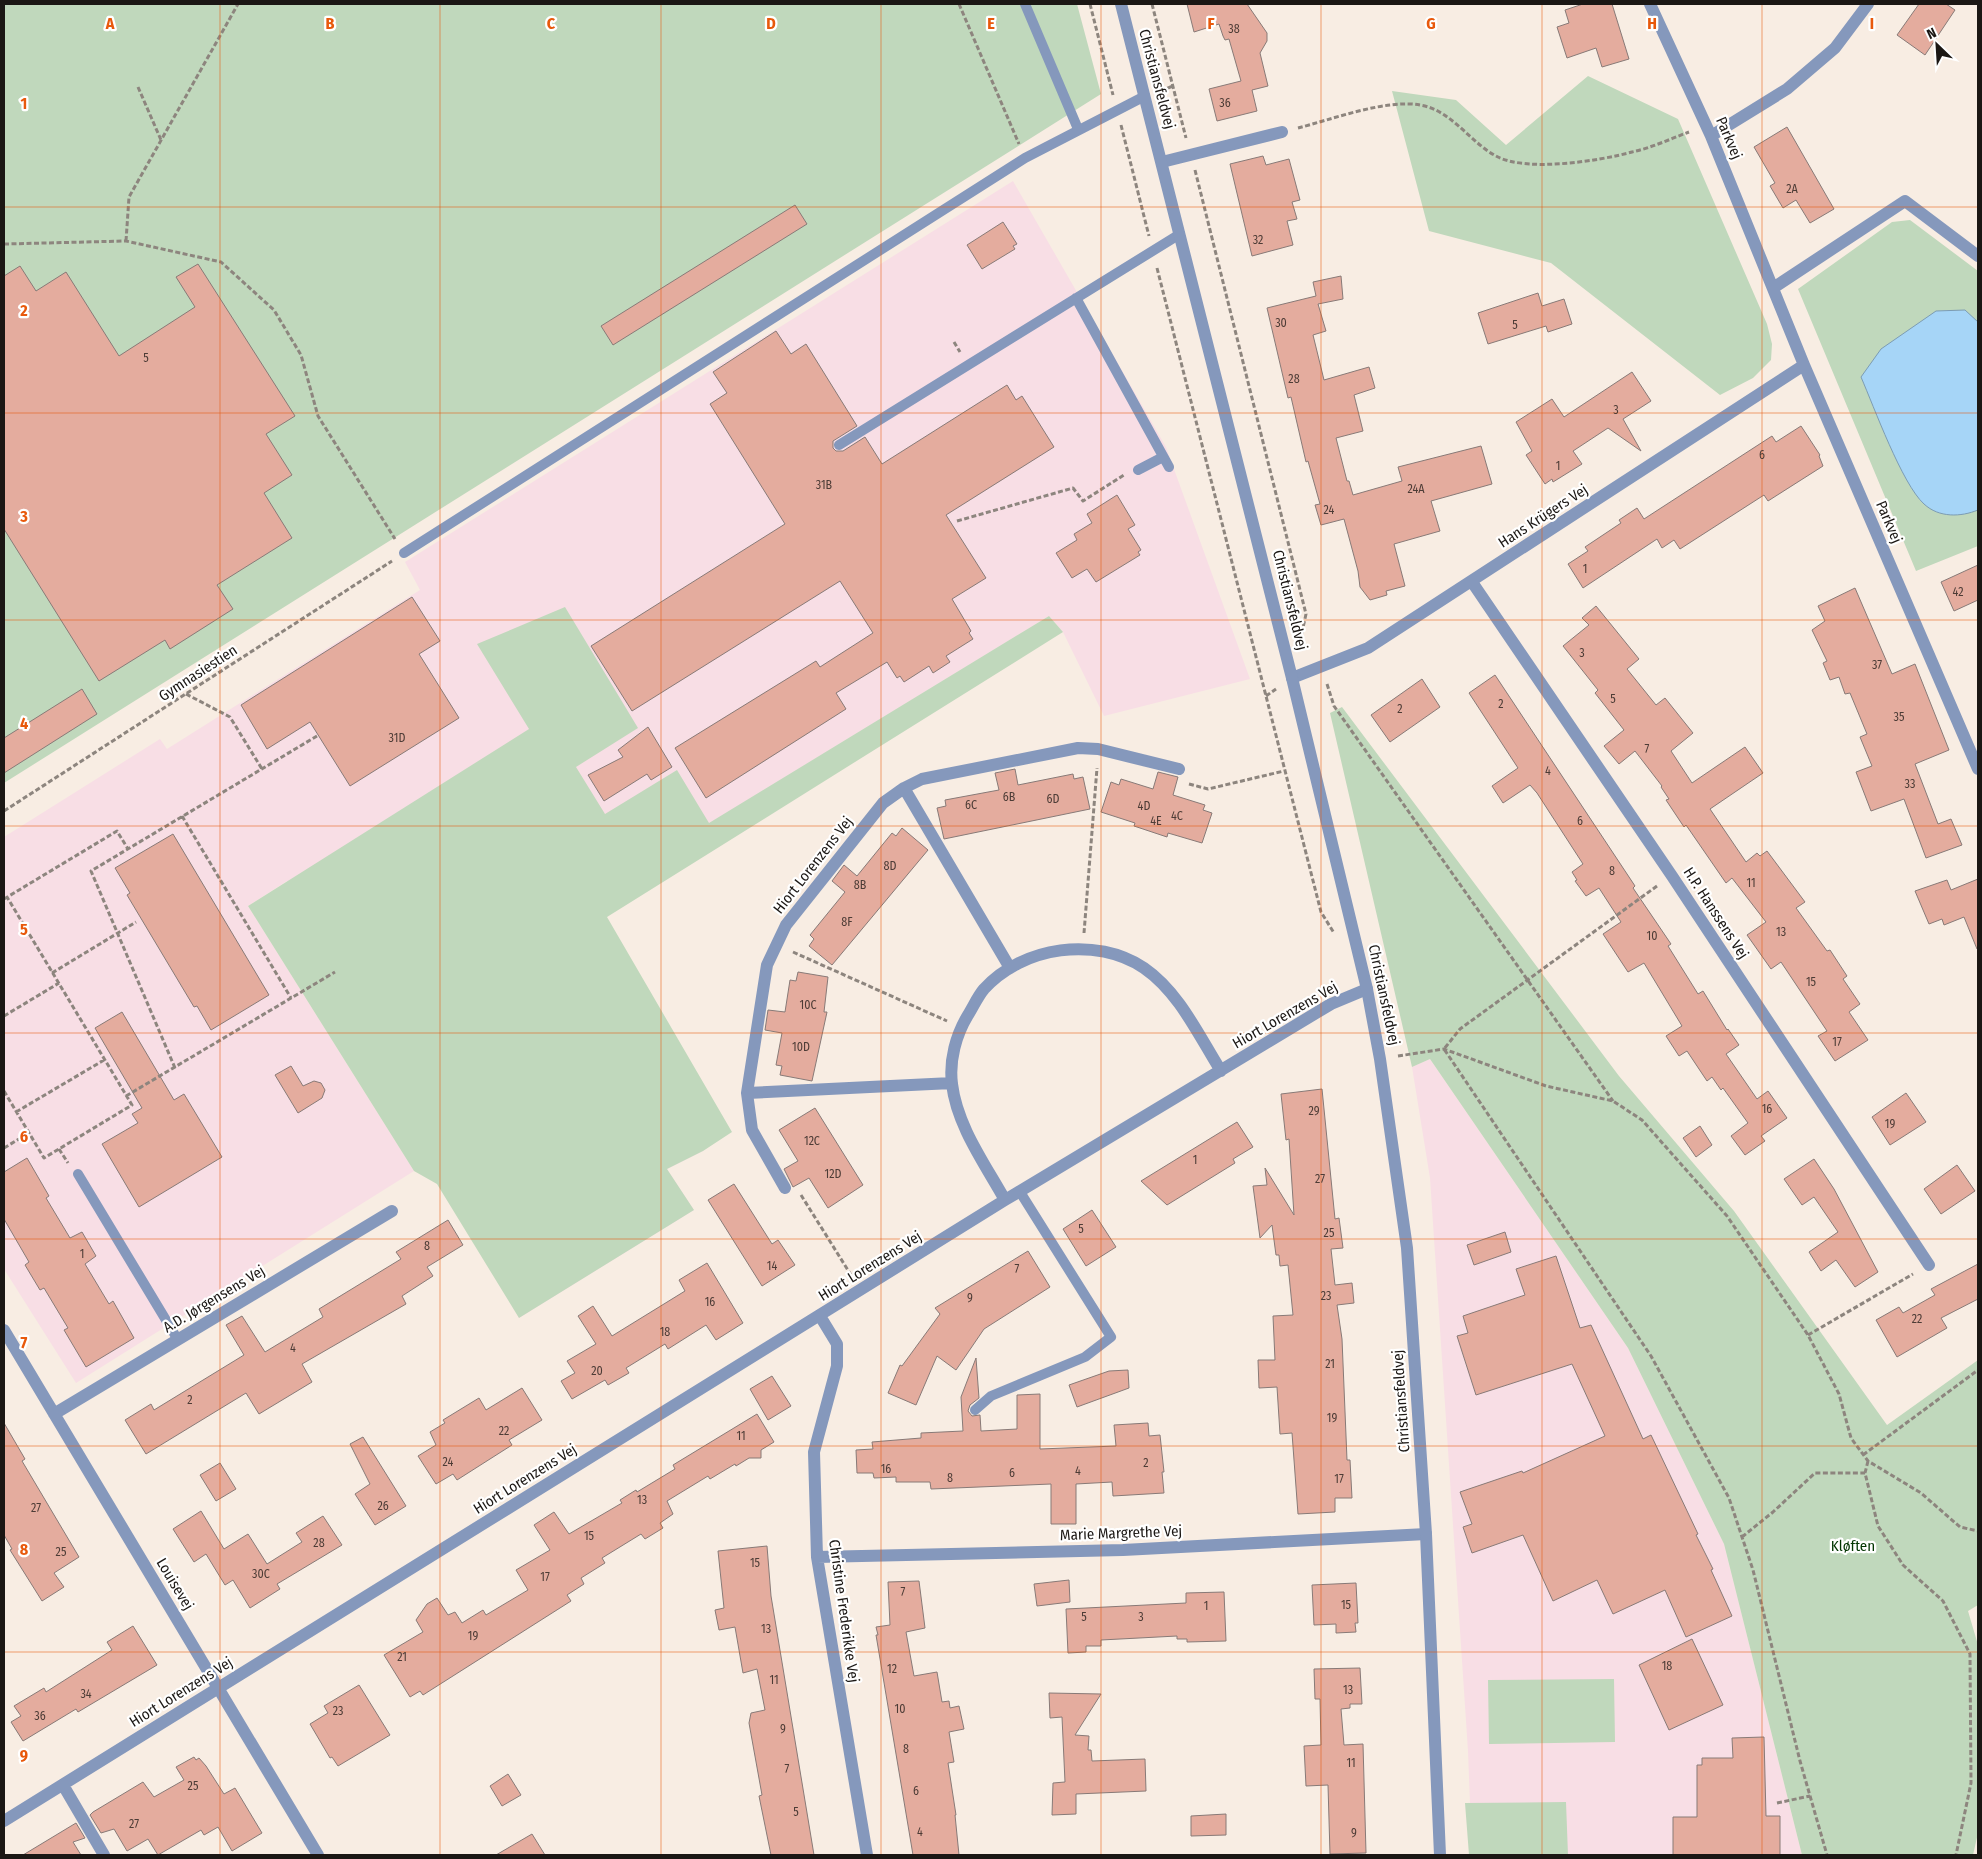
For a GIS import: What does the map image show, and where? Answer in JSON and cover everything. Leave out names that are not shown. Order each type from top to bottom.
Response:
[{"type":"street","name":"Christiansfeldvej","points":[[1121,4],[1292,678],[1367,989],[1380,1059],[1407,1248],[1426,1534],[1440,1855]]},
{"type":"street","name":"Parkvej","points":[[1650,4],[1709,131],[1804,365],[1978,769]]},
{"type":"street","points":[[1709,131],[1787,89],[1835,48],[1868,4]]},
{"type":"street","points":[[1162,162],[1282,132]]},
{"type":"street","points":[[1773,288],[1905,201],[1978,256]]},
{"type":"street","name":"Hans Krügers Vej","points":[[1292,678],[1368,648],[1804,365]]},
{"type":"street","name":"H.P. Hanssens Vej","points":[[1472,582],[1672,876],[1929,1265]]},
{"type":"street","name":"Hiort Lorenzens Vej","points":[[785,1188],[752,1130],[747,1093],[767,965],[786,925],[883,803],[922,778],[1078,748],[1098,750],[1179,769]]},
{"type":"street","points":[[904,788],[1010,968]]},
{"type":"street","points":[[1005,1200],[959,1114],[952,1082],[954,1049],[961,1027],[984,989],[1010,968],[1042,953],[1083,949],[1112,953],[1144,968],[1170,991],[1221,1071]]},
{"type":"street","name":"Hiort Lorenzens Vej","points":[[4,1821],[1005,1200],[1332,1004],[1367,989]]},
{"type":"street","points":[[747,1093],[952,1082]]},
{"type":"street","name":"A.D. Jørgensens Vej","points":[[54,1414],[392,1211]]},
{"type":"street","name":"Christine Frederikke Vej","points":[[820,1316],[836,1344],[838,1366],[814,1452],[817,1557],[867,1855]]},
{"type":"street","name":"Louisevej","points":[[4,1330],[318,1855]]},
{"type":"street","name":"Marie Margrethe Vej","points":[[817,1557],[1123,1550],[1426,1534]]},
{"type":"street","points":[[63,1785],[104,1855]]},
{"type":"lane","points":[[1025,4],[1078,129]]},
{"type":"lane","points":[[404,554],[1025,158],[1145,96]]},
{"type":"lane","points":[[839,445],[1180,234]]},
{"type":"lane","points":[[1076,298],[1169,467]]},
{"type":"lane","points":[[1138,470],[1163,457]]},
{"type":"lane","points":[[78,1174],[178,1340]]},
{"type":"lane","points":[[975,1410],[991,1396],[1085,1357],[1111,1337],[1020,1192]]},
{"type":"path","points":[[126,241],[129,197],[238,4]]},
{"type":"path","points":[[959,4],[1025,158]]},
{"type":"path","points":[[1090,4],[1321,912],[1336,938]]},
{"type":"path","points":[[1152,4],[1306,614],[1300,641]]},
{"type":"path","points":[[138,87],[161,140]]},
{"type":"path","points":[[1282,132],[1399,102],[1423,105],[1454,121],[1497,156],[1521,164],[1572,162],[1632,152],[1709,131]]},
{"type":"path","points":[[4,244],[126,241],[221,262],[274,310],[301,355],[318,416],[404,554]]},
{"type":"path","points":[[957,521],[1073,488],[1083,501],[1129,472],[1138,470]]},
{"type":"path","name":"Gymnasiestien","points":[[4,811],[404,554]]},
{"type":"path","points":[[1321,666],[1334,706],[1613,1101]]},
{"type":"path","points":[[186,694],[230,716],[262,769]]},
{"type":"path","points":[[175,1068],[91,871],[317,736]]},
{"type":"path","points":[[1083,949],[1098,750]]},
{"type":"path","points":[[1179,769],[1190,786],[1208,789],[1284,771]]},
{"type":"path","points":[[182,816],[291,998]]},
{"type":"path","points":[[4,1091],[44,1158],[132,1105],[59,983],[5,898],[117,831],[128,849]]},
{"type":"path","points":[[1444,1049],[1460,1029],[1672,876]]},
{"type":"path","points":[[52,972],[136,922]]},
{"type":"path","points":[[776,945],[961,1027]]},
{"type":"path","points":[[126,1096],[335,972]]},
{"type":"path","points":[[4,1016],[59,983]]},
{"type":"path","points":[[1444,1049],[1652,1356],[1729,1498],[1753,1570],[1810,1796],[1827,1855]]},
{"type":"path","points":[[1380,1059],[1444,1049],[1546,1086],[1613,1101],[1642,1120],[1727,1216],[1808,1335],[1839,1394],[1852,1438],[1868,1461],[1921,1493],[1960,1526],[1978,1531]]},
{"type":"path","points":[[16,1112],[104,1060]]},
{"type":"path","points":[[4,1148],[29,1133]]},
{"type":"path","points":[[785,1188],[802,1196],[861,1291]]},
{"type":"path","points":[[1808,1335],[1929,1265]]},
{"type":"path","points":[[1864,1455],[1978,1370]]},
{"type":"path","points":[[1868,1461],[1865,1473],[1878,1526],[1903,1564],[1943,1601],[1970,1654],[1972,1783],[1956,1855]]},
{"type":"path","points":[[1742,1537],[1815,1473],[1865,1473]]},
{"type":"path","points":[[1777,1803],[1810,1796]]},
{"type":"shaded area","points":[[1013,181],[1166,447],[1250,679],[1104,716],[1063,632],[1049,616],[559,915],[703,1151],[667,1169],[694,1210],[519,1318],[287,881],[248,906],[414,1171],[76,1383],[4,1269],[4,837],[160,739],[167,749],[420,590],[405,562]]},
{"type":"shaded area","points":[[1430,1059],[1628,1348],[1724,1544],[1802,1855],[1472,1855],[1468,1751],[1430,1178],[1412,1067]]},
{"type":"green space","points":[[4,4],[1077,4],[1101,94],[4,783]]},
{"type":"green space","points":[[1588,76],[1678,119],[1767,324],[1772,344],[1771,360],[1753,378],[1720,395],[1551,263],[1429,231],[1392,91],[1456,100],[1506,145]]},
{"type":"green space","points":[[1910,220],[1978,271],[1978,546],[1916,571],[1798,289],[1892,222]]},
{"type":"green space","points":[[565,607],[638,728],[576,767],[605,814],[677,770],[709,823],[1049,616],[1063,632],[607,917],[732,1132],[703,1151],[667,1169],[694,1210],[519,1318],[437,1184],[414,1171],[248,906],[529,729],[477,644]]},
{"type":"green space","name":"Kløften","points":[[1342,707],[1619,1076],[1734,1211],[1887,1425],[1978,1360],[1978,1605],[1968,1611],[1978,1645],[1978,1833],[1973,1855],[1802,1855],[1724,1544],[1628,1348],[1430,1059],[1412,1067],[1330,713]]},
{"type":"green space","points":[[1614,1679],[1615,1742],[1489,1744],[1488,1680]]},
{"type":"green space","points":[[1566,1802],[1568,1855],[1469,1855],[1465,1803]]},
{"type":"water","points":[[1965,310],[1978,322],[1978,510],[1950,515],[1930,509],[1916,494],[1898,463],[1861,377],[1881,349],[1936,311]]},
{"type":"building","points":[[1187,4],[1247,4],[1267,33],[1267,41],[1260,53],[1268,86],[1252,90],[1257,111],[1217,121],[1209,89],[1241,81],[1229,39],[1225,40],[1219,24],[1194,32]]},
{"type":"building","points":[[1583,4],[1612,4],[1629,59],[1602,67],[1596,48],[1567,58],[1557,27],[1569,23],[1565,10]]},
{"type":"building","points":[[1919,4],[1946,4],[1955,10],[1925,55],[1897,35]]},
{"type":"building","points":[[1787,127],[1834,209],[1810,223],[1796,200],[1783,208],[1770,186],[1775,183],[1754,147]]},
{"type":"building","points":[[1263,156],[1266,165],[1289,159],[1300,200],[1292,202],[1297,219],[1287,221],[1293,245],[1252,256],[1230,164]]},
{"type":"building","points":[[795,205],[807,224],[613,345],[601,326]]},
{"type":"building","points":[[1003,222],[1017,244],[1013,246],[1015,249],[982,269],[967,245]]},
{"type":"building","points":[[198,264],[295,416],[266,434],[292,475],[264,493],[292,538],[217,585],[233,609],[170,649],[165,640],[99,681],[4,529],[4,276],[20,266],[36,291],[66,272],[119,356],[195,307],[176,277]]},
{"type":"building","points":[[1341,276],[1343,299],[1318,304],[1326,331],[1313,335],[1324,380],[1369,367],[1375,388],[1354,395],[1363,431],[1336,438],[1347,481],[1349,481],[1353,495],[1402,481],[1398,467],[1481,446],[1492,484],[1431,501],[1440,531],[1394,544],[1405,586],[1386,591],[1387,595],[1370,600],[1360,587],[1358,571],[1344,519],[1321,525],[1315,505],[1320,504],[1308,461],[1306,462],[1291,397],[1288,398],[1267,308],[1316,296],[1313,282]]},
{"type":"building","points":[[1538,293],[1542,306],[1564,299],[1572,324],[1548,332],[1546,326],[1488,344],[1478,313]]},
{"type":"building","points":[[776,331],[791,354],[806,344],[857,426],[833,441],[833,448],[836,451],[843,451],[865,437],[882,464],[1007,385],[1016,400],[1022,396],[1054,447],[946,515],[986,578],[952,599],[971,631],[969,633],[973,639],[946,656],[950,662],[933,673],[929,666],[904,682],[900,676],[897,678],[887,662],[836,693],[846,709],[706,798],[675,748],[816,661],[820,667],[873,633],[840,581],[632,711],[591,646],[785,524],[710,404],[727,393],[713,372]]},
{"type":"building","points":[[1632,372],[1651,401],[1623,419],[1641,451],[1608,428],[1573,451],[1582,464],[1553,482],[1552,479],[1545,484],[1526,455],[1532,451],[1516,422],[1552,399],[1564,417]]},
{"type":"building","points":[[1801,426],[1820,455],[1823,466],[1768,501],[1764,495],[1680,549],[1674,540],[1662,548],[1657,539],[1583,588],[1568,564],[1588,551],[1585,547],[1621,523],[1619,520],[1637,508],[1644,519],[1772,436],[1776,442]]},
{"type":"building","points":[[1117,495],[1135,525],[1128,529],[1141,550],[1138,552],[1140,555],[1096,582],[1087,569],[1072,578],[1056,553],[1077,540],[1074,534],[1092,523],[1087,514]]},
{"type":"building","points":[[1978,565],[1978,600],[1954,611],[1941,582]]},
{"type":"building","points":[[1855,588],[1892,674],[1915,664],[1949,750],[1915,764],[1938,824],[1951,819],[1962,845],[1926,858],[1904,799],[1871,811],[1856,772],[1872,766],[1860,737],[1867,734],[1850,693],[1845,694],[1839,677],[1830,680],[1823,663],[1827,661],[1812,630],[1825,621],[1818,606]]},
{"type":"building","points":[[412,597],[440,641],[419,654],[459,718],[350,786],[310,722],[267,749],[241,705]]},
{"type":"building","points":[[1596,606],[1639,659],[1627,669],[1656,705],[1665,698],[1693,733],[1671,751],[1692,783],[1745,747],[1763,773],[1710,809],[1746,862],[1757,853],[1760,856],[1767,851],[1805,902],[1796,908],[1827,951],[1830,950],[1847,976],[1843,979],[1860,1004],[1849,1012],[1868,1040],[1835,1061],[1818,1036],[1827,1031],[1781,962],[1771,969],[1747,935],[1766,922],[1732,878],[1726,883],[1686,825],[1684,827],[1666,800],[1669,799],[1662,786],[1635,751],[1619,764],[1604,746],[1624,730],[1595,693],[1598,690],[1563,646],[1589,625],[1582,618]]},
{"type":"building","points":[[1495,675],[1635,886],[1633,888],[1671,944],[1668,946],[1698,994],[1703,991],[1727,1030],[1739,1045],[1726,1054],[1757,1099],[1768,1091],[1787,1118],[1761,1136],[1765,1141],[1745,1155],[1731,1136],[1748,1123],[1723,1088],[1721,1090],[1712,1077],[1707,1081],[1687,1051],[1679,1056],[1666,1036],[1682,1026],[1644,963],[1628,972],[1603,934],[1621,922],[1599,888],[1586,896],[1575,881],[1577,880],[1572,872],[1583,864],[1537,793],[1530,785],[1503,803],[1492,786],[1518,768],[1469,693]]},
{"type":"building","points":[[1422,679],[1440,707],[1390,742],[1371,715]]},
{"type":"building","points":[[82,689],[97,714],[4,773],[4,738]]},
{"type":"building","points":[[648,727],[672,767],[651,780],[647,774],[604,801],[588,775],[623,757],[618,750]]},
{"type":"building","points":[[1015,769],[1018,785],[1073,774],[1074,779],[1083,777],[1090,809],[944,839],[937,808],[946,806],[945,800],[999,790],[995,773]]},
{"type":"building","points":[[1158,772],[1178,777],[1173,795],[1205,805],[1203,810],[1212,813],[1202,843],[1168,833],[1167,837],[1134,826],[1135,823],[1101,812],[1111,782],[1119,785],[1121,779],[1153,789]]},
{"type":"building","points":[[902,828],[928,850],[832,965],[809,946],[814,939],[810,935],[845,892],[832,881],[844,865],[857,876],[892,833],[896,836]]},
{"type":"building","points":[[173,834],[269,995],[211,1030],[197,1006],[194,1007],[127,895],[130,893],[115,868]]},
{"type":"building","points":[[1978,879],[1977,949],[1964,917],[1944,925],[1942,919],[1929,924],[1915,891],[1947,880],[1951,890]]},
{"type":"building","points":[[798,972],[828,977],[824,1012],[827,1012],[812,1081],[780,1075],[782,1066],[776,1065],[782,1033],[765,1030],[768,1010],[785,1012],[790,980],[796,981]]},
{"type":"building","points":[[122,1012],[174,1100],[184,1094],[222,1157],[139,1207],[102,1144],[138,1123],[132,1114],[142,1108],[95,1028]]},
{"type":"building","points":[[291,1066],[303,1086],[314,1081],[321,1083],[325,1090],[322,1098],[298,1113],[275,1075]]},
{"type":"building","points":[[1322,1089],[1335,1219],[1339,1218],[1343,1248],[1331,1249],[1335,1285],[1352,1283],[1354,1303],[1337,1305],[1342,1339],[1347,1460],[1350,1460],[1352,1498],[1335,1498],[1335,1512],[1298,1514],[1292,1433],[1280,1434],[1277,1387],[1259,1388],[1258,1360],[1275,1360],[1273,1316],[1293,1315],[1288,1265],[1280,1266],[1279,1255],[1276,1255],[1272,1225],[1260,1238],[1253,1186],[1267,1185],[1265,1168],[1294,1215],[1289,1139],[1286,1140],[1281,1094]]},
{"type":"building","points":[[1906,1093],[1926,1122],[1890,1145],[1872,1117]]},
{"type":"building","points":[[815,1108],[863,1185],[828,1208],[809,1178],[793,1187],[784,1169],[798,1161],[779,1130]]},
{"type":"building","points":[[1237,1122],[1253,1147],[1233,1159],[1235,1163],[1167,1205],[1141,1181]]},
{"type":"building","points":[[1700,1126],[1712,1145],[1696,1157],[1683,1138]]},
{"type":"building","points":[[27,1158],[49,1196],[46,1198],[70,1238],[82,1232],[96,1256],[85,1264],[109,1304],[113,1301],[134,1338],[86,1367],[64,1330],[68,1328],[44,1288],[40,1290],[25,1265],[29,1262],[4,1219],[4,1172]]},
{"type":"building","points":[[1814,1159],[1834,1189],[1878,1272],[1855,1287],[1836,1260],[1821,1271],[1809,1252],[1838,1232],[1814,1197],[1802,1205],[1784,1179]]},
{"type":"building","points":[[1957,1165],[1975,1191],[1941,1214],[1924,1189]]},
{"type":"building","points":[[734,1184],[772,1244],[778,1240],[795,1265],[762,1286],[708,1200]]},
{"type":"building","points":[[1092,1210],[1116,1247],[1086,1266],[1063,1229]]},
{"type":"building","points":[[448,1220],[463,1245],[427,1267],[433,1276],[402,1296],[406,1304],[302,1364],[312,1382],[259,1414],[246,1393],[146,1454],[125,1420],[151,1404],[154,1410],[244,1355],[226,1325],[242,1316],[265,1352],[323,1317],[319,1309],[401,1259],[396,1252]]},
{"type":"building","points":[[1505,1232],[1511,1252],[1474,1265],[1467,1245]]},
{"type":"building","points":[[1028,1251],[1050,1287],[984,1329],[956,1370],[937,1356],[916,1405],[888,1393],[900,1365],[902,1366],[940,1314],[935,1308]]},
{"type":"building","points":[[1556,1256],[1580,1328],[1591,1325],[1643,1439],[1651,1435],[1698,1534],[1696,1535],[1713,1569],[1711,1570],[1732,1616],[1686,1637],[1665,1590],[1613,1614],[1597,1580],[1553,1601],[1523,1535],[1472,1553],[1463,1527],[1472,1524],[1460,1492],[1522,1471],[1523,1473],[1605,1436],[1572,1364],[1476,1395],[1457,1336],[1468,1333],[1463,1316],[1525,1295],[1516,1269]]},
{"type":"building","points":[[707,1263],[743,1323],[716,1340],[706,1325],[668,1349],[665,1344],[626,1368],[629,1373],[608,1385],[605,1380],[572,1399],[561,1381],[575,1373],[567,1361],[596,1344],[578,1316],[593,1306],[612,1336],[685,1291],[679,1280]]},
{"type":"building","points":[[1978,1264],[1978,1299],[1941,1318],[1947,1328],[1897,1357],[1876,1320],[1899,1307],[1903,1313],[1935,1295],[1931,1289]]},
{"type":"building","points":[[976,1358],[979,1398],[970,1405],[968,1411],[972,1416],[980,1415],[981,1431],[1017,1429],[1017,1395],[1040,1394],[1040,1449],[1116,1446],[1114,1425],[1148,1423],[1149,1436],[1160,1435],[1164,1493],[1113,1496],[1112,1482],[1076,1484],[1076,1524],[1051,1524],[1051,1484],[931,1489],[930,1482],[896,1482],[896,1477],[874,1478],[873,1473],[857,1473],[856,1450],[873,1449],[872,1442],[921,1438],[921,1433],[963,1431],[961,1397]]},
{"type":"building","points":[[1128,1370],[1129,1388],[1077,1407],[1069,1385],[1109,1371]]},
{"type":"building","points":[[772,1376],[791,1406],[768,1420],[750,1389]]},
{"type":"building","points":[[522,1388],[542,1420],[509,1440],[512,1445],[457,1480],[453,1474],[436,1484],[418,1456],[436,1445],[430,1432],[445,1423],[443,1420],[479,1398],[486,1410]]},
{"type":"building","points":[[757,1414],[774,1442],[761,1450],[761,1458],[749,1458],[710,1479],[708,1476],[667,1501],[673,1514],[660,1523],[663,1528],[645,1539],[641,1534],[602,1558],[605,1563],[581,1578],[584,1584],[567,1595],[571,1601],[423,1695],[420,1691],[410,1697],[384,1655],[423,1632],[416,1620],[427,1604],[437,1598],[448,1615],[455,1612],[462,1623],[483,1610],[486,1615],[528,1590],[516,1570],[550,1550],[534,1525],[554,1512],[569,1534],[622,1503],[620,1500],[675,1469],[673,1465]]},
{"type":"building","points":[[4,1423],[25,1459],[22,1461],[79,1557],[54,1573],[64,1587],[42,1601],[10,1550],[12,1549],[4,1535]]},
{"type":"building","points":[[363,1437],[406,1506],[375,1525],[355,1494],[370,1484],[350,1444]]},
{"type":"building","points":[[220,1463],[236,1489],[216,1501],[200,1475]]},
{"type":"building","points":[[201,1511],[224,1549],[248,1534],[267,1564],[302,1542],[296,1533],[323,1516],[342,1545],[277,1584],[280,1589],[250,1608],[233,1580],[225,1585],[206,1554],[194,1562],[173,1529]]},
{"type":"building","points":[[767,1546],[771,1596],[814,1855],[771,1855],[759,1796],[762,1795],[749,1723],[751,1713],[765,1710],[757,1669],[743,1673],[735,1627],[719,1630],[715,1610],[724,1608],[718,1551]]},
{"type":"building","points":[[1069,1580],[1070,1602],[1037,1606],[1034,1584]]},
{"type":"building","points":[[919,1581],[925,1628],[906,1632],[914,1676],[937,1672],[942,1702],[949,1701],[950,1708],[959,1706],[964,1729],[949,1732],[954,1762],[948,1763],[956,1815],[959,1855],[913,1855],[876,1635],[878,1635],[876,1627],[890,1625],[888,1582]]},
{"type":"building","points":[[1356,1583],[1358,1623],[1355,1623],[1356,1632],[1336,1633],[1336,1624],[1314,1625],[1312,1585]]},
{"type":"building","points":[[1224,1592],[1226,1641],[1187,1642],[1187,1639],[1177,1639],[1177,1636],[1101,1640],[1101,1646],[1086,1646],[1086,1652],[1068,1653],[1066,1609],[1186,1603],[1186,1593]]},
{"type":"building","points":[[133,1626],[157,1665],[78,1712],[76,1709],[23,1741],[11,1722],[21,1716],[14,1706],[44,1688],[46,1692],[112,1650],[107,1642]]},
{"type":"building","points":[[1692,1639],[1723,1705],[1669,1730],[1639,1665]]},
{"type":"building","points":[[1360,1668],[1362,1704],[1350,1704],[1350,1708],[1341,1709],[1344,1745],[1363,1744],[1366,1853],[1330,1854],[1328,1785],[1306,1786],[1304,1746],[1321,1745],[1320,1699],[1315,1699],[1314,1669]]},
{"type":"building","points":[[359,1685],[390,1735],[338,1766],[332,1757],[330,1758],[310,1724],[328,1713],[324,1706]]},
{"type":"building","points":[[1049,1693],[1101,1694],[1075,1735],[1089,1736],[1088,1750],[1091,1750],[1092,1761],[1145,1759],[1146,1791],[1076,1794],[1076,1814],[1052,1815],[1053,1783],[1065,1782],[1062,1717],[1050,1718]]},
{"type":"building","points":[[1764,1737],[1766,1816],[1780,1816],[1780,1855],[1673,1855],[1673,1817],[1697,1817],[1697,1765],[1702,1765],[1702,1758],[1733,1758],[1732,1738]]},
{"type":"building","points":[[194,1757],[196,1760],[199,1758],[206,1766],[224,1794],[235,1788],[262,1833],[232,1851],[218,1827],[204,1835],[201,1830],[158,1855],[148,1839],[127,1851],[114,1829],[101,1833],[90,1815],[93,1812],[143,1782],[154,1797],[184,1780],[176,1767]]},
{"type":"building","points":[[508,1774],[521,1795],[502,1806],[490,1786]]},
{"type":"building","points":[[1226,1814],[1226,1835],[1191,1836],[1191,1816]]},
{"type":"building","points":[[76,1823],[85,1838],[73,1842],[81,1855],[23,1855]]},
{"type":"building","points":[[532,1834],[545,1855],[496,1855]]}]
